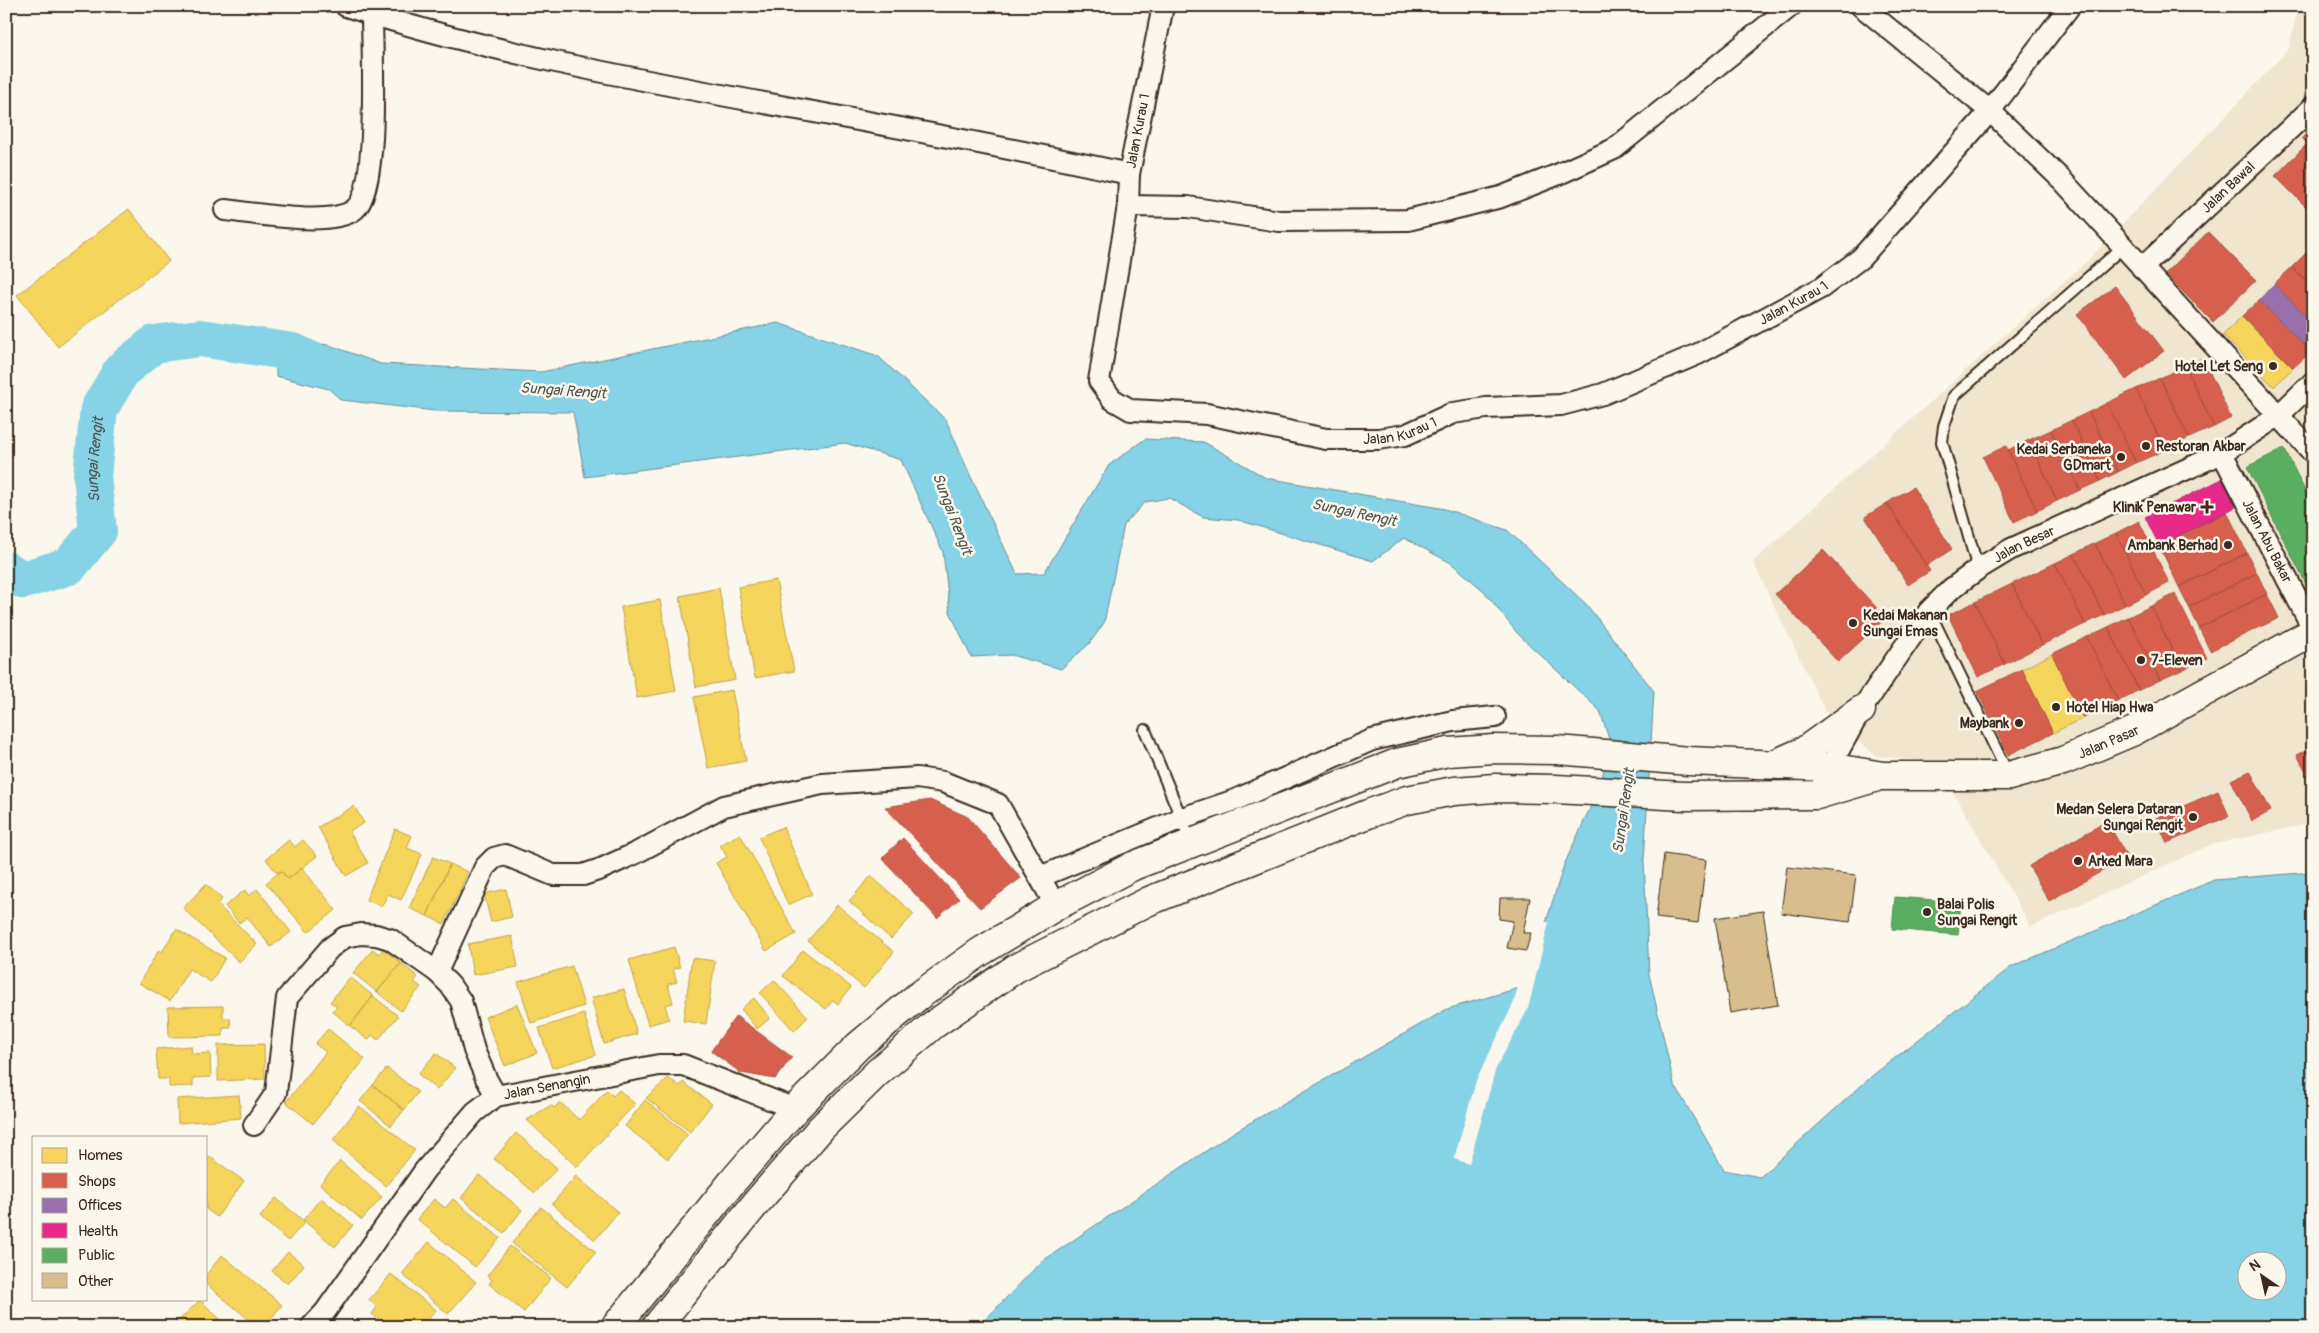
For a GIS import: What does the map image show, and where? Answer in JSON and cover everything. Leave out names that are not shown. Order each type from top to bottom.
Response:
[{"type":"main road","name":"Jalan Pasar","points":[[1883,776],[2009,776],[2063,761],[2134,731],[2313,631]]},
{"type":"main road","points":[[1771,766],[1804,751],[1861,710]]},
{"type":"main road","points":[[616,1327],[733,1180],[795,1109],[858,1046],[917,997],[980,952],[1056,906],[1133,866],[1186,830],[1397,762],[1448,752],[1494,749],[1557,750],[1689,761],[1828,767],[1883,776]]},
{"type":"main road","points":[[656,1327],[757,1202],[828,1121],[877,1073],[934,1025],[1016,968],[1149,901],[1407,800],[1454,791],[1495,788],[1556,789],[1684,796],[1817,795],[1883,776]]},
{"type":"street","points":[[346,6],[372,15],[508,52],[644,81],[1019,151],[1129,174]]},
{"type":"street","name":"Jalan Kurau 1","points":[[1163,6],[1129,174],[1128,206],[1099,381],[1112,399],[1131,410],[1206,414],[1326,439],[1378,440],[1405,435],[1453,413],[1486,408],[1561,405],[1603,394],[1698,354],[1820,288],[1861,258],[1990,112],[2070,6]]},
{"type":"street","points":[[1128,206],[1188,207],[1279,221],[1408,220],[1501,197],[1559,174],[1614,149],[1791,6]]},
{"type":"street","points":[[1861,6],[1990,112],[2062,180],[2313,452]]},
{"type":"street","points":[[225,210],[317,219],[338,216],[355,209],[364,196],[372,150],[372,15]]},
{"type":"street","name":"Jalan Bawal","points":[[2142,268],[2313,107]]},
{"type":"street","name":"Jalan Besar","points":[[1817,795],[1828,767],[1861,710],[1929,611],[1950,589],[1978,569],[2012,549],[2222,453],[2278,416],[2313,382]]},
{"type":"street","name":"Jalan Abu Bakar","points":[[2222,453],[2313,631]]},
{"type":"street","points":[[1040,877],[1186,830],[1235,800],[1372,740],[1453,721],[1495,717]]},
{"type":"street","points":[[437,972],[485,867],[494,858],[505,855],[553,875],[583,875],[636,853],[724,806],[822,784],[917,778],[943,782],[962,788],[998,804],[1056,906]]},
{"type":"street","points":[[254,1125],[276,1092],[287,998],[330,948],[345,937],[361,934],[376,935],[390,939],[437,972],[450,985],[460,1001],[474,1050],[496,1096]]},
{"type":"street","name":"Jalan Senangin","points":[[311,1327],[325,1312],[425,1170],[475,1112],[496,1096],[659,1065],[675,1065],[684,1066],[795,1109]]},
{"type":"lane","points":[[1978,569],[1942,442],[1944,426],[1954,396],[2123,247]]},
{"type":"lane","points":[[1929,611],[2009,776]]},
{"type":"lane","points":[[1145,730],[1186,830]]},
{"type":"shaded area","points":[[2299,6],[2313,6],[2313,823],[2210,845],[2031,927],[1936,762],[1876,756],[1825,711],[1753,562],[2088,260],[2288,50]]},
{"type":"water","points":[[778,323],[878,356],[946,420],[1017,574],[1044,573],[1109,465],[1145,439],[1204,442],[1266,478],[1445,509],[1507,530],[1586,604],[1654,691],[1644,861],[1649,974],[1674,1084],[1724,1170],[1760,1177],[1872,1076],[2011,967],[2214,880],[2313,872],[2313,1327],[978,1327],[1041,1262],[1234,1132],[1447,1009],[1526,986],[1564,865],[1598,791],[1611,745],[1600,711],[1517,633],[1484,591],[1451,563],[1404,538],[1373,561],[1238,520],[1203,517],[1169,498],[1145,502],[1124,525],[1104,623],[1089,644],[1061,669],[1011,655],[971,657],[950,612],[943,552],[901,460],[845,443],[585,477],[573,412],[435,411],[341,400],[329,389],[276,376],[276,339],[329,345],[381,364],[541,372]]},
{"type":"pier","points":[[1544,922],[1549,922],[1528,1009],[1496,1068],[1469,1164],[1454,1159],[1476,1081],[1514,1002],[1518,986],[1524,984]]},
{"type":"building: Homes","points":[[129,209],[169,261],[58,347],[17,295]]},
{"type":"building: Homes","points":[[2242,316],[2293,368],[2274,387],[2223,335]]},
{"type":"building: Homes","points":[[776,580],[794,671],[755,678],[738,587]]},
{"type":"building: Homes","points":[[719,588],[735,680],[696,687],[680,596]]},
{"type":"building: Homes","points":[[660,600],[676,691],[637,698],[621,607]]},
{"type":"building: Homes","points":[[2052,654],[2083,718],[2053,733],[2022,669]]},
{"type":"building: Homes","points":[[732,690],[746,761],[708,768],[694,697]]},
{"type":"building: Homes","points":[[354,806],[364,823],[349,831],[368,863],[346,876],[318,827]]},
{"type":"building: Homes","points":[[783,827],[812,894],[788,905],[759,837]]},
{"type":"building: Homes","points":[[395,829],[412,836],[407,848],[422,854],[401,900],[388,894],[382,906],[366,900]]},
{"type":"building: Homes","points":[[740,834],[796,934],[766,951],[716,863],[727,857],[720,845]]},
{"type":"building: Homes","points":[[289,840],[295,847],[303,840],[317,856],[288,879],[281,871],[277,873],[266,859]]},
{"type":"building: Homes","points":[[433,857],[450,864],[427,916],[409,908]]},
{"type":"building: Homes","points":[[450,864],[468,872],[444,924],[427,916]]},
{"type":"building: Homes","points":[[302,868],[336,910],[308,932],[266,883],[281,871],[288,879]]},
{"type":"building: Homes","points":[[871,876],[914,914],[891,939],[849,901]]},
{"type":"building: Homes","points":[[206,884],[222,899],[217,904],[257,944],[239,962],[183,908]]},
{"type":"building: Homes","points":[[257,889],[291,932],[271,947],[247,917],[239,923],[225,906],[245,890],[249,896]]},
{"type":"building: Homes","points":[[506,889],[512,917],[491,922],[484,894]]},
{"type":"building: Homes","points":[[837,905],[894,952],[864,988],[808,941]]},
{"type":"building: Homes","points":[[176,929],[225,958],[211,982],[189,969],[170,1001],[139,983],[159,950],[162,952]]},
{"type":"building: Homes","points":[[512,936],[518,967],[473,975],[468,944]]},
{"type":"building: Homes","points":[[674,947],[680,967],[673,969],[677,982],[668,984],[673,1003],[665,1005],[669,1019],[648,1025],[629,960]]},
{"type":"building: Homes","points":[[373,949],[379,954],[383,949],[401,963],[377,992],[353,973]]},
{"type":"building: Homes","points":[[803,950],[851,987],[838,1004],[833,1000],[826,1009],[783,976]]},
{"type":"building: Homes","points":[[692,958],[715,961],[706,1024],[683,1021]]},
{"type":"building: Homes","points":[[401,963],[418,977],[414,982],[421,987],[401,1011],[377,992]]},
{"type":"building: Homes","points":[[572,966],[584,1006],[531,1023],[518,982]]},
{"type":"building: Homes","points":[[350,977],[373,996],[350,1026],[332,1011],[337,1006],[330,1002]]},
{"type":"building: Homes","points":[[774,980],[808,1017],[794,1031],[760,993]]},
{"type":"building: Homes","points":[[624,989],[637,1034],[604,1044],[591,998]]},
{"type":"building: Homes","points":[[373,996],[398,1016],[378,1040],[372,1035],[368,1040],[350,1026]]},
{"type":"building: Homes","points":[[754,998],[770,1018],[757,1029],[741,1009]]},
{"type":"building: Homes","points":[[517,1004],[537,1053],[505,1066],[485,1017]]},
{"type":"building: Homes","points":[[223,1006],[223,1018],[230,1018],[231,1028],[223,1028],[223,1036],[169,1037],[168,1007]]},
{"type":"building: Homes","points":[[584,1014],[596,1055],[552,1068],[539,1028]]},
{"type":"building: Homes","points":[[328,1029],[365,1059],[313,1124],[286,1102],[326,1052],[315,1044]]},
{"type":"building: Homes","points":[[264,1044],[265,1079],[218,1081],[218,1045]]},
{"type":"building: Homes","points":[[191,1046],[192,1054],[210,1053],[211,1077],[193,1078],[193,1086],[169,1087],[169,1079],[158,1079],[156,1049]]},
{"type":"building: Homes","points":[[436,1053],[455,1068],[437,1090],[418,1074]]},
{"type":"building: Homes","points":[[387,1068],[418,1092],[404,1110],[373,1085]]},
{"type":"building: Homes","points":[[668,1078],[680,1086],[683,1082],[712,1104],[690,1132],[646,1098]]},
{"type":"building: Homes","points":[[373,1085],[404,1110],[391,1126],[360,1101]]},
{"type":"building: Homes","points":[[607,1090],[613,1096],[619,1090],[635,1104],[577,1167],[527,1120],[551,1105],[554,1108],[560,1102],[579,1120]]},
{"type":"building: Homes","points":[[239,1095],[241,1118],[178,1123],[177,1099]]},
{"type":"building: Homes","points":[[645,1100],[688,1134],[668,1159],[625,1126]]},
{"type":"building: Homes","points":[[359,1106],[415,1150],[386,1186],[333,1140]]},
{"type":"building: Homes","points":[[516,1133],[557,1168],[535,1193],[494,1159]]},
{"type":"building: Homes","points":[[210,1157],[244,1181],[217,1217],[208,1210],[208,1160]]},
{"type":"building: Homes","points":[[340,1161],[382,1197],[362,1220],[320,1184]]},
{"type":"building: Homes","points":[[479,1175],[522,1210],[504,1233],[461,1198]]},
{"type":"building: Homes","points":[[576,1176],[618,1212],[595,1240],[552,1204]]},
{"type":"building: Homes","points":[[276,1198],[305,1222],[288,1241],[260,1217]]},
{"type":"building: Homes","points":[[321,1198],[353,1225],[335,1247],[303,1220]]},
{"type":"building: Homes","points":[[434,1199],[445,1208],[453,1199],[500,1238],[475,1267],[417,1219]]},
{"type":"building: Homes","points":[[541,1207],[596,1252],[567,1287],[512,1243]]},
{"type":"building: Homes","points":[[429,1242],[476,1282],[448,1314],[402,1274]]},
{"type":"building: Homes","points":[[510,1246],[551,1278],[524,1312],[489,1284],[492,1280],[487,1276]]},
{"type":"building: Homes","points":[[288,1252],[304,1265],[288,1284],[272,1271]]},
{"type":"building: Homes","points":[[222,1255],[282,1305],[264,1327],[258,1327],[208,1286],[208,1272]]},
{"type":"building: Homes","points":[[391,1274],[436,1310],[422,1327],[388,1327],[372,1314],[377,1307],[369,1300]]},
{"type":"building: Homes","points":[[200,1300],[228,1327],[172,1327]]},
{"type":"building: Shops","points":[[2313,127],[2313,149],[2302,138]]},
{"type":"building: Shops","points":[[2307,144],[2313,149],[2313,214],[2275,176]]},
{"type":"building: Shops","points":[[2208,232],[2256,280],[2213,322],[2165,274]]},
{"type":"building: Shops","points":[[2309,250],[2313,255],[2313,287],[2292,267]]},
{"type":"building: Shops","points":[[2292,267],[2313,287],[2313,323],[2274,284]]},
{"type":"building: Shops","points":[[2115,286],[2164,351],[2126,380],[2077,314]]},
{"type":"building: Shops","points":[[2259,300],[2311,352],[2293,368],[2242,316]]},
{"type":"building: Shops","points":[[2203,358],[2231,418],[2214,427],[2185,366]]},
{"type":"building: Shops","points":[[2185,366],[2214,427],[2189,438],[2160,378]]},
{"type":"building: Shops","points":[[2160,378],[2189,438],[2165,450],[2136,389]]},
{"type":"building: Shops","points":[[2136,389],[2165,450],[2136,463],[2107,403]]},
{"type":"building: Shops","points":[[2107,403],[2136,463],[2118,472],[2089,412]]},
{"type":"building: Shops","points":[[2089,412],[2118,472],[2100,481],[2072,420]]},
{"type":"building: Shops","points":[[2072,420],[2100,481],[2080,490],[2051,430]]},
{"type":"building: Shops","points":[[2051,430],[2080,490],[2057,501],[2029,440]]},
{"type":"building: Shops","points":[[2029,440],[2057,501],[2037,511],[2008,450]]},
{"type":"building: Shops","points":[[2006,446],[2037,511],[2014,522],[1983,457]]},
{"type":"building: Shops","points":[[1913,487],[1952,549],[1926,566],[1887,503]]},
{"type":"building: Shops","points":[[1887,503],[1930,571],[1908,585],[1865,517]]},
{"type":"building: Shops","points":[[2227,512],[2247,553],[2179,587],[2159,545]]},
{"type":"building: Shops","points":[[2139,521],[2169,583],[2146,595],[2116,533]]},
{"type":"building: Shops","points":[[2116,533],[2146,595],[2125,605],[2095,543]]},
{"type":"building: Shops","points":[[2095,543],[2125,605],[2104,615],[2074,554]]},
{"type":"building: Shops","points":[[1823,550],[1886,618],[1838,662],[1775,594]]},
{"type":"building: Shops","points":[[2247,553],[2257,573],[2189,607],[2179,587]]},
{"type":"building: Shops","points":[[2074,554],[2104,615],[2085,624],[2055,563]]},
{"type":"building: Shops","points":[[2055,563],[2085,624],[2042,645],[2012,584]]},
{"type":"building: Shops","points":[[2257,573],[2267,594],[2199,628],[2189,607]]},
{"type":"building: Shops","points":[[2012,584],[2042,645],[2005,664],[1975,602]]},
{"type":"building: Shops","points":[[2175,594],[2207,658],[2182,670],[2151,606]]},
{"type":"building: Shops","points":[[2267,594],[2279,618],[2210,651],[2199,628]]},
{"type":"building: Shops","points":[[1975,602],[2005,664],[1978,677],[1948,615]]},
{"type":"building: Shops","points":[[2151,606],[2182,670],[2160,680],[2128,617]]},
{"type":"building: Shops","points":[[2128,617],[2160,680],[2139,690],[2108,627]]},
{"type":"building: Shops","points":[[2108,627],[2139,690],[2118,701],[2087,637]]},
{"type":"building: Shops","points":[[2087,637],[2118,701],[2083,718],[2052,654]]},
{"type":"building: Shops","points":[[2022,669],[2053,733],[2008,755],[1977,691]]},
{"type":"building: Shops","points":[[2313,747],[2313,784],[2297,755]]},
{"type":"building: Shops","points":[[2250,771],[2271,811],[2252,821],[2231,780]]},
{"type":"building: Shops","name":"Medan Selera Dataran Sungai Rengit","points":[[2218,791],[2229,816],[2167,843],[2156,818]]},
{"type":"building: Shops","points":[[930,800],[968,817],[1021,878],[980,908],[885,807]]},
{"type":"building: Shops","name":"Arked Mara","points":[[2107,821],[2127,857],[2049,901],[2029,866]]},
{"type":"building: Shops","points":[[903,838],[959,899],[937,918],[882,858]]},
{"type":"building: Shops","points":[[736,1016],[792,1057],[775,1079],[741,1073],[711,1051]]},
{"type":"building: Offices","points":[[2274,284],[2313,323],[2313,350],[2311,352],[2259,300]]},
{"type":"building: Health","points":[[2222,479],[2236,507],[2159,545],[2145,517]]},
{"type":"building: Public","points":[[2284,448],[2313,507],[2313,591],[2310,592],[2247,467]]},
{"type":"building: Public","points":[[1895,897],[1961,902],[1958,935],[1892,929]]},
{"type":"building: Other","points":[[1664,854],[1706,860],[1698,923],[1656,918]]},
{"type":"building: Other","points":[[1787,867],[1856,875],[1850,922],[1781,913]]},
{"type":"building: Other","points":[[1500,898],[1530,898],[1523,933],[1531,933],[1526,951],[1507,948],[1513,921],[1499,919]]},
{"type":"building: Other","points":[[1763,911],[1778,1005],[1730,1013],[1715,918]]},
{"type":"waterway","name":"Sungai Rengit","points":[[6,570],[23,580],[69,566],[98,531],[92,476],[99,409],[122,370],[154,344],[200,338],[293,352],[325,367]]},
{"type":"place","name":"Hotel Let Seng","points":[[2273,366]]},
{"type":"place","name":"Restoran Akbar","points":[[2146,446]]},
{"type":"place","name":"Kedai Serbaneka GDmart","points":[[2121,457]]},
{"type":"place","name":"Klinik Penawar","points":[[2207,507]]},
{"type":"place","name":"Ambank Berhad","points":[[2228,545]]},
{"type":"place","name":"Kedai Makanan Sungai Emas","points":[[1853,623]]},
{"type":"place","name":"7-Eleven","points":[[2141,660]]},
{"type":"place","name":"Hotel Hiap Hwa","points":[[2056,707]]},
{"type":"place","name":"Maybank","points":[[2019,723]]},
{"type":"place","name":"Medan Selera Dataran Sungai Rengit","points":[[2193,817]]},
{"type":"place","name":"Arked Mara","points":[[2078,861]]},
{"type":"place","name":"Balai Polis Sungai Rengit","points":[[1927,912]]}]
